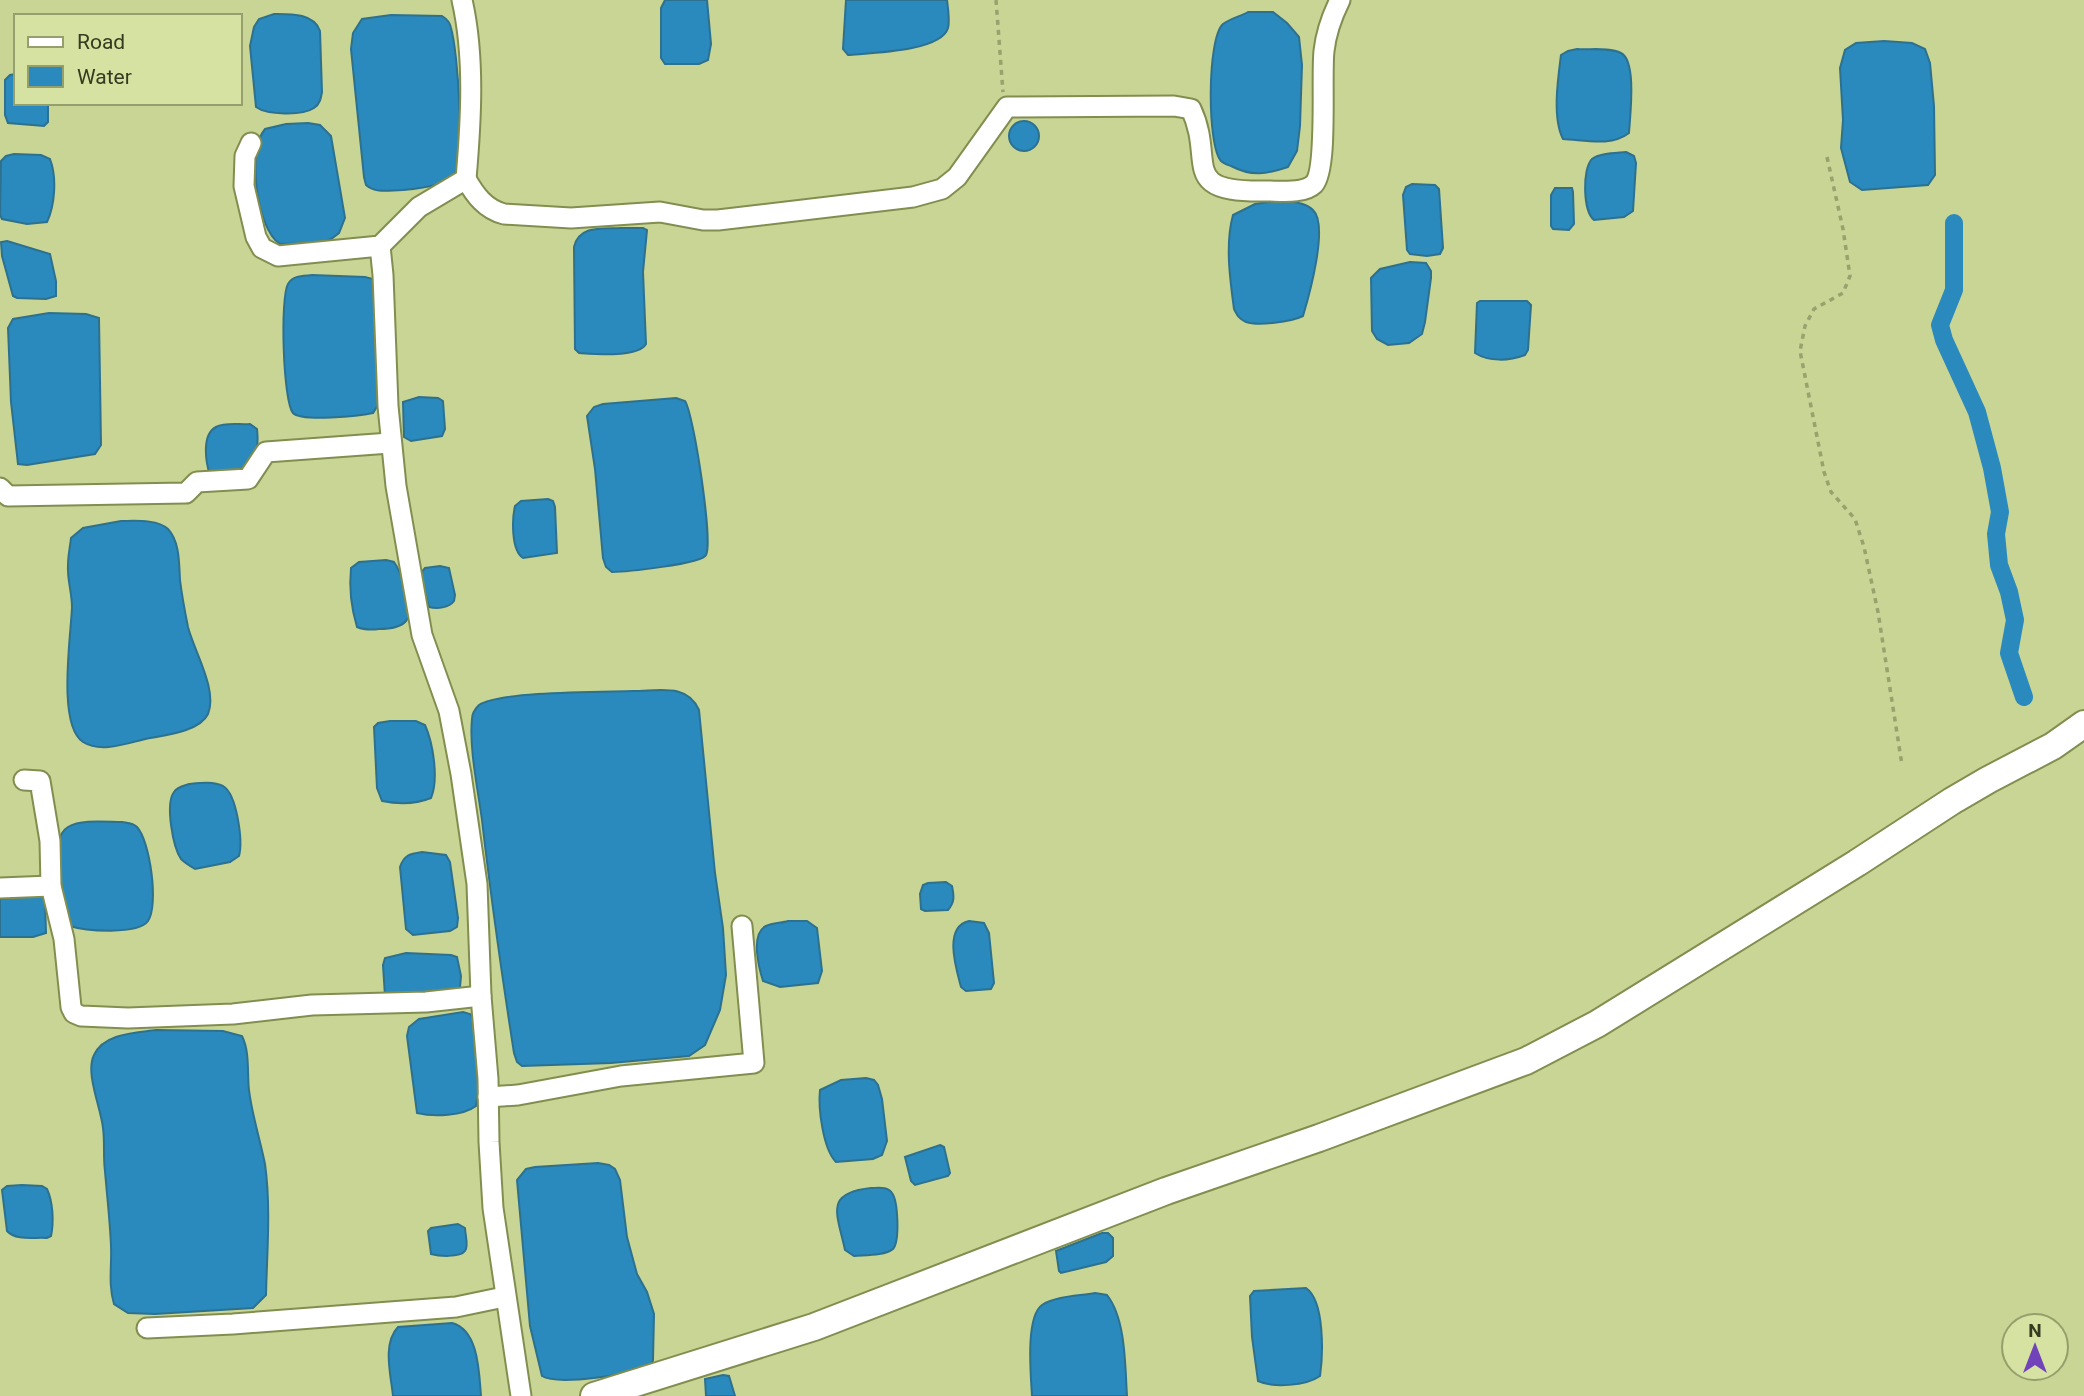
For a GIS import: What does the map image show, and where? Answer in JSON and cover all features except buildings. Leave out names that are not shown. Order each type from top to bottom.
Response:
[{"type":"street","points":[[462,0],[467,36],[471,118],[466,179],[477,196],[495,211],[545,218],[660,212],[703,220],[913,197],[942,189],[957,177],[1007,107],[1184,107],[1191,109],[1195,118],[1203,170],[1207,179],[1241,191],[1289,191],[1307,188],[1314,183],[1321,164],[1324,51],[1331,19],[1340,0]]},
{"type":"street","points":[[251,143],[245,156],[244,186],[256,237],[262,248],[278,256],[380,247],[419,206],[466,179]]},
{"type":"street","points":[[380,247],[390,443],[422,635],[449,711],[477,884],[493,1209],[521,1396]]},
{"type":"street","points":[[0,488],[8,496],[186,493],[197,482],[248,479],[266,452],[390,443]]},
{"type":"street","points":[[594,1396],[814,1327],[1166,1191],[1319,1138],[1526,1060],[1597,1024],[1952,801],[2053,747],[2084,724]]},
{"type":"street","points":[[24,780],[40,781],[50,841],[51,887],[64,939],[71,1007],[74,1013],[81,1016],[128,1018],[233,1014],[312,1005],[403,1004],[481,996]]},
{"type":"street","points":[[0,888],[51,887]]},
{"type":"street","points":[[488,1097],[518,1095],[621,1076],[754,1063],[742,926]]},
{"type":"street","points":[[147,1328],[456,1307],[505,1297]]},
{"type":"path","points":[[996,0],[996,22],[1007,107]]},
{"type":"path","points":[[1827,157],[1850,276],[1843,293],[1814,309],[1805,326],[1800,351],[1824,472],[1831,492],[1855,519],[1864,547],[1878,612],[1902,765]]},
{"type":"water","points":[[665,0],[707,0],[711,44],[708,60],[699,64],[665,64],[661,58],[661,8]]},
{"type":"water","points":[[846,0],[947,0],[948,28],[943,36],[919,47],[848,55],[843,49]]},
{"type":"water","points":[[1248,12],[1273,12],[1299,37],[1302,65],[1297,151],[1288,167],[1266,173],[1246,172],[1222,162],[1216,151],[1213,135],[1212,70],[1218,33],[1223,24]]},
{"type":"water","points":[[274,14],[307,18],[317,25],[320,31],[322,92],[318,105],[309,111],[276,113],[256,107],[250,46],[254,27],[259,19]]},
{"type":"water","points":[[391,15],[442,16],[449,22],[454,40],[460,126],[457,164],[450,179],[423,188],[383,191],[366,185],[364,177],[351,49],[353,33],[362,19]]},
{"type":"water","points":[[1856,43],[1912,43],[1925,49],[1930,63],[1934,106],[1935,175],[1928,185],[1862,190],[1850,182],[1841,148],[1843,120],[1840,68],[1845,50]]},
{"type":"water","points":[[1577,49],[1611,50],[1626,58],[1631,77],[1631,102],[1629,133],[1622,137],[1597,142],[1563,139],[1557,109],[1561,55]]},
{"type":"water","points":[[14,74],[14,105],[48,105],[48,122],[44,126],[8,123],[5,115],[5,80]]},
{"type":"water","points":[[1024,121],[1034,126],[1039,136],[1034,146],[1024,151],[1014,146],[1009,136],[1014,126]]},
{"type":"water","points":[[308,123],[320,125],[331,136],[345,218],[339,233],[331,239],[320,243],[280,244],[272,236],[260,207],[256,171],[259,139],[265,129]]},
{"type":"water","points":[[1626,152],[1634,156],[1636,163],[1633,211],[1624,217],[1594,220],[1586,199],[1585,180],[1589,164],[1599,156]]},
{"type":"water","points":[[14,154],[41,155],[50,159],[54,174],[54,191],[47,222],[27,224],[2,219],[0,215],[1,161]]},
{"type":"water","points":[[1412,184],[1435,185],[1439,189],[1443,248],[1440,254],[1410,254],[1407,250],[1403,195],[1406,187]]},
{"type":"water","points":[[1555,188],[1572,188],[1574,224],[1569,230],[1553,229],[1551,226],[1551,195]]},
{"type":"water","points":[[1282,200],[1306,205],[1313,210],[1317,218],[1319,230],[1316,261],[1303,316],[1274,323],[1246,322],[1238,317],[1234,309],[1231,286],[1229,250],[1233,215],[1255,204]]},
{"type":"water","points":[[592,230],[647,230],[643,272],[646,344],[625,353],[579,353],[575,349],[574,247],[577,240]]},
{"type":"water","points":[[7,241],[50,254],[56,281],[56,296],[46,299],[13,296],[2,256],[1,242]]},
{"type":"water","points":[[1410,262],[1426,263],[1431,271],[1422,334],[1409,343],[1388,345],[1377,339],[1372,331],[1371,278],[1380,269]]},
{"type":"water","points":[[312,275],[365,277],[373,279],[376,284],[379,388],[378,405],[373,413],[318,418],[293,413],[285,371],[283,328],[286,293],[288,284],[293,279]]},
{"type":"water","points":[[1527,301],[1531,305],[1528,350],[1525,355],[1499,360],[1475,353],[1477,303]]},
{"type":"water","points":[[49,313],[86,314],[99,318],[101,445],[95,454],[27,465],[18,464],[11,402],[8,328],[13,319]]},
{"type":"water","points":[[419,397],[438,398],[443,401],[445,429],[442,436],[411,441],[404,437],[403,402]]},
{"type":"water","points":[[676,398],[685,401],[693,429],[705,504],[706,555],[678,564],[612,572],[606,567],[603,558],[587,416],[594,407],[603,404]]},
{"type":"water","points":[[250,424],[257,429],[258,441],[249,473],[210,475],[206,443],[211,431],[224,425]]},
{"type":"water","points":[[521,501],[553,501],[555,507],[557,553],[523,558],[514,541],[515,506]]},
{"type":"water","points":[[121,521],[158,524],[168,529],[175,540],[188,627],[208,682],[210,704],[204,720],[191,728],[116,746],[99,747],[83,742],[75,733],[70,718],[67,679],[72,607],[68,558],[71,538],[83,528]]},
{"type":"water","points":[[359,562],[394,562],[400,574],[408,601],[408,616],[406,621],[393,628],[362,629],[357,627],[353,612],[351,568]]},
{"type":"water","points":[[425,568],[449,568],[454,601],[443,607],[429,607],[420,574]]},
{"type":"water","points":[[662,690],[680,692],[694,701],[699,710],[723,928],[726,975],[720,1010],[705,1045],[689,1056],[611,1063],[522,1066],[517,1062],[514,1053],[501,966],[473,756],[473,715],[479,705],[508,697]]},
{"type":"water","points":[[416,721],[425,725],[434,761],[435,781],[431,798],[406,803],[382,801],[377,788],[374,727],[378,723]]},
{"type":"water","points":[[189,784],[219,784],[232,798],[238,818],[240,849],[239,856],[230,862],[195,869],[181,859],[173,836],[170,806],[175,790]]},
{"type":"water","points":[[94,821],[122,822],[137,827],[146,845],[153,888],[148,921],[123,930],[70,926],[58,874],[58,845],[62,834],[73,824]]},
{"type":"water","points":[[422,852],[446,855],[450,862],[458,918],[457,927],[450,931],[413,935],[406,929],[400,867],[408,856]]},
{"type":"water","points":[[946,882],[952,886],[953,896],[948,910],[921,909],[920,894],[923,885]]},
{"type":"water","points":[[42,895],[45,902],[46,933],[33,937],[0,937],[0,899]]},
{"type":"water","points":[[788,921],[807,921],[817,928],[822,971],[818,983],[780,987],[763,981],[757,952],[758,936],[766,926]]},
{"type":"water","points":[[969,921],[984,923],[989,933],[994,983],[991,989],[966,991],[961,987],[954,959],[954,940],[956,931]]},
{"type":"water","points":[[406,953],[457,957],[460,987],[406,998],[385,996],[385,958]]},
{"type":"water","points":[[463,1012],[470,1014],[474,1022],[479,1045],[476,1106],[448,1115],[417,1113],[407,1036],[409,1027],[419,1019]]},
{"type":"water","points":[[156,1030],[223,1031],[242,1036],[245,1042],[250,1099],[265,1164],[268,1197],[266,1295],[253,1308],[155,1314],[128,1313],[114,1304],[104,1133],[92,1081],[92,1062],[99,1048],[113,1038]]},
{"type":"water","points":[[841,1080],[874,1080],[878,1085],[882,1099],[887,1141],[882,1155],[873,1159],[836,1162],[831,1156],[822,1128],[820,1090]]},
{"type":"water","points":[[940,1145],[944,1147],[950,1173],[948,1176],[915,1185],[911,1181],[905,1157]]},
{"type":"water","points":[[598,1163],[615,1169],[620,1180],[627,1237],[637,1274],[647,1292],[654,1314],[653,1360],[651,1366],[613,1375],[551,1379],[542,1376],[530,1326],[517,1180],[526,1169],[535,1167]]},
{"type":"water","points":[[7,1186],[42,1186],[47,1189],[51,1200],[51,1236],[20,1237],[7,1231],[2,1190]]},
{"type":"water","points":[[871,1188],[888,1189],[892,1193],[896,1204],[897,1238],[893,1249],[885,1253],[854,1256],[845,1250],[837,1207],[846,1195]]},
{"type":"water","points":[[458,1224],[465,1228],[465,1251],[454,1256],[431,1254],[428,1231],[431,1228]]},
{"type":"water","points":[[1108,1233],[1113,1238],[1113,1256],[1106,1262],[1061,1273],[1059,1271],[1056,1251]]},
{"type":"water","points":[[1306,1288],[1317,1304],[1320,1316],[1320,1376],[1307,1382],[1289,1385],[1272,1385],[1258,1381],[1250,1296],[1254,1291]]},
{"type":"water","points":[[1095,1293],[1107,1295],[1118,1317],[1127,1396],[1032,1396],[1030,1348],[1037,1312],[1042,1305],[1054,1300]]},
{"type":"water","points":[[452,1323],[461,1327],[473,1343],[481,1396],[393,1396],[389,1351],[393,1334],[398,1327]]},
{"type":"water","points":[[729,1376],[735,1396],[706,1396],[705,1379]]},
{"type":"waterway","points":[[1954,223],[1954,290],[1940,325],[1944,340],[1977,412],[1992,468],[2000,512],[1996,534],[1999,565],[2015,620],[2009,653],[2024,697]]}]
